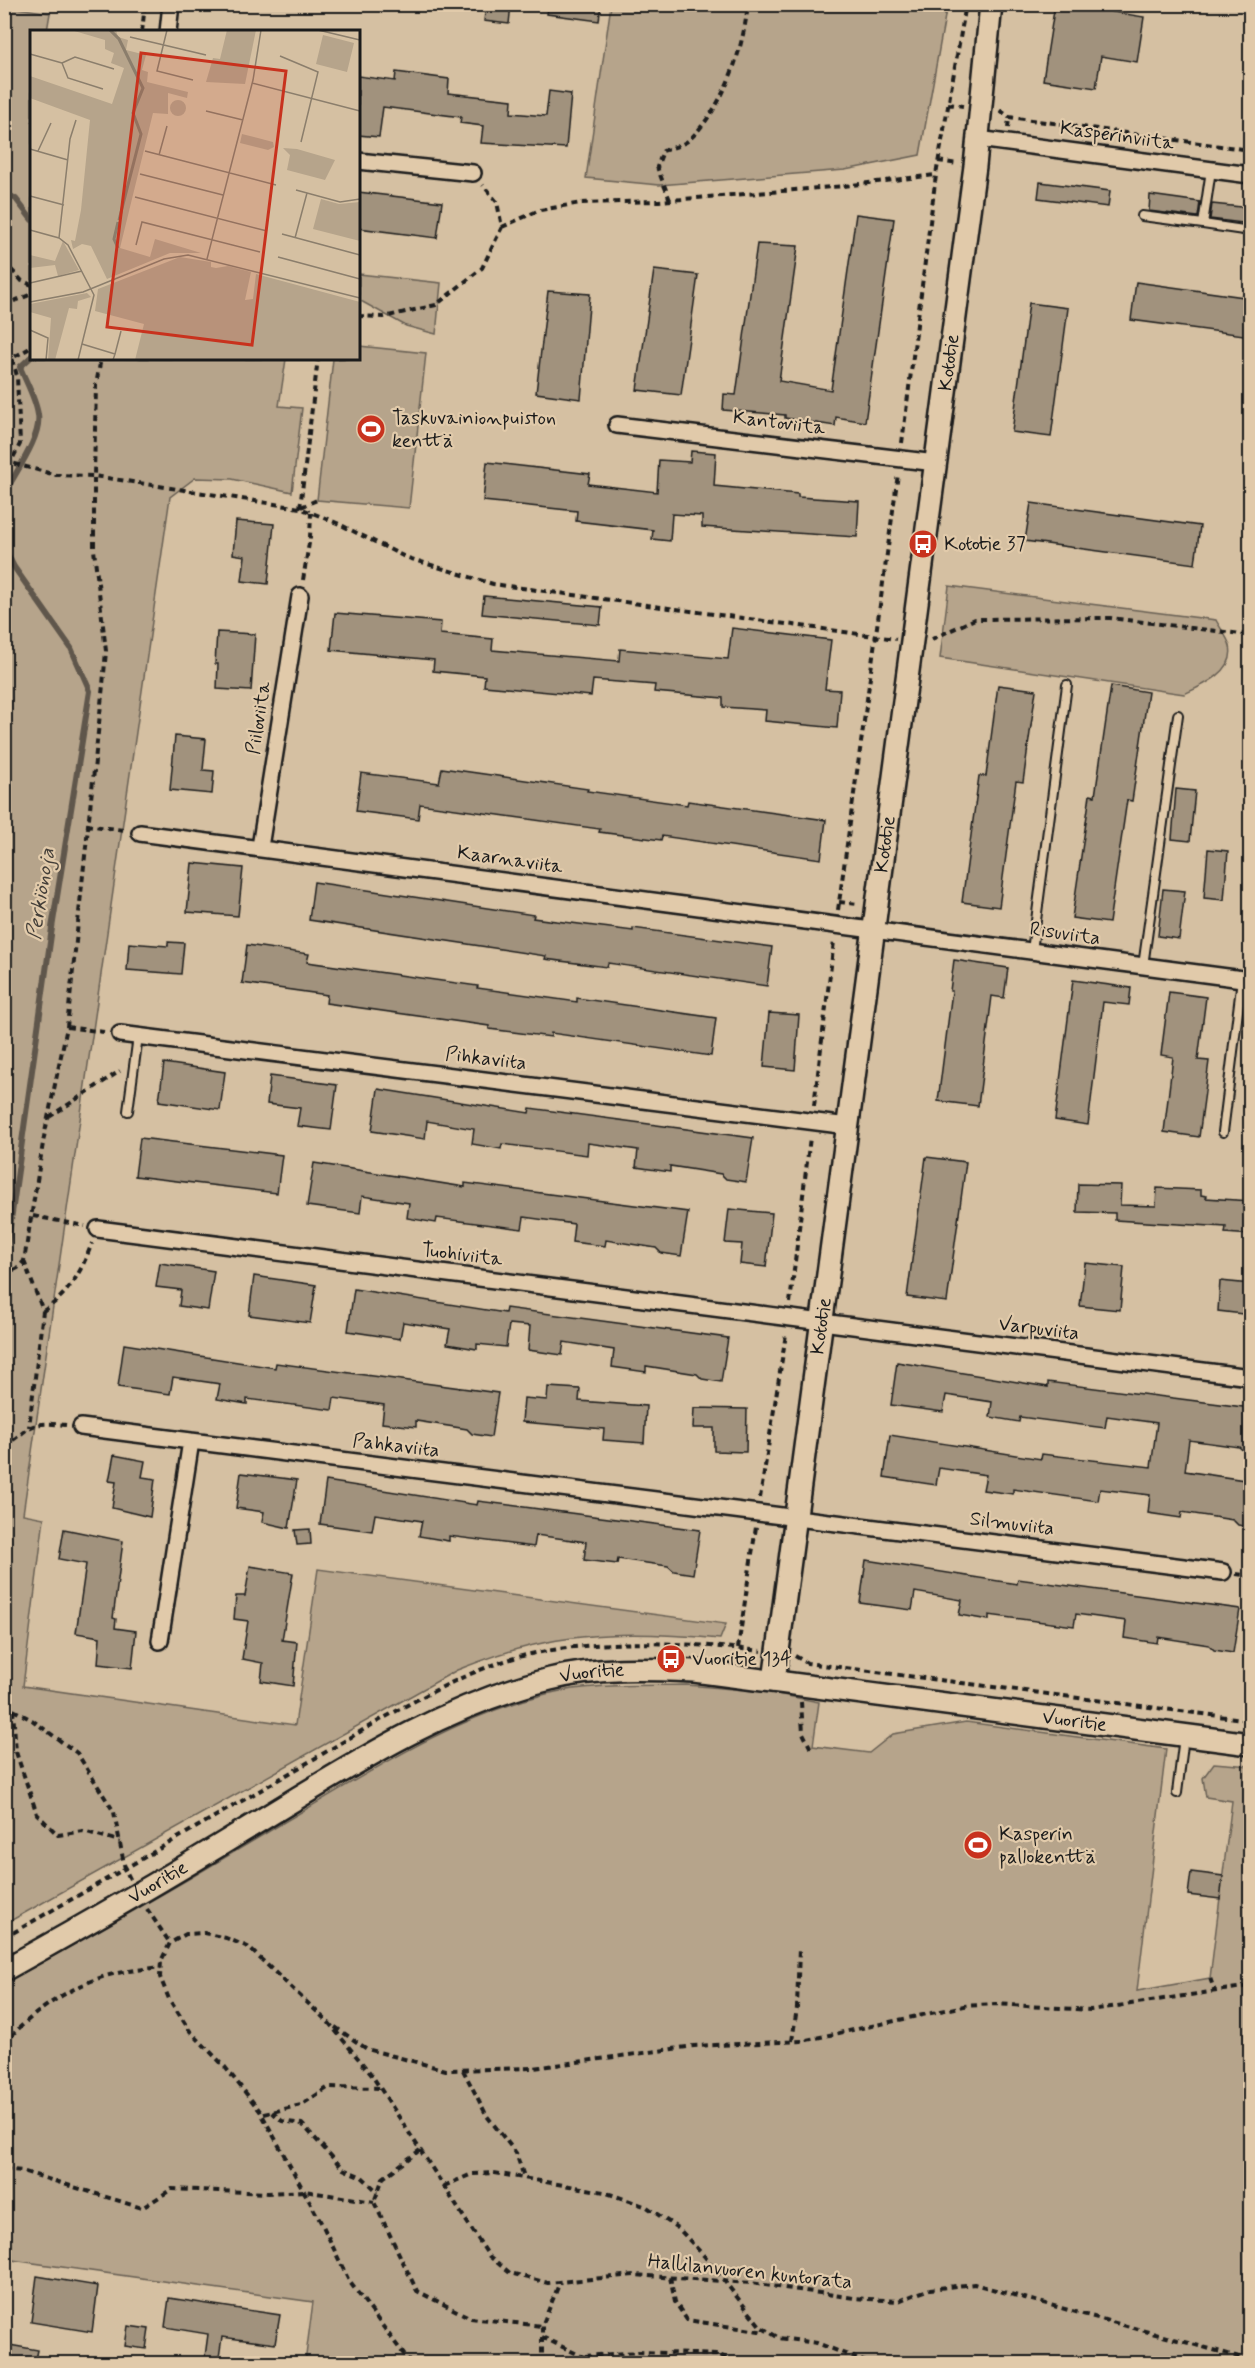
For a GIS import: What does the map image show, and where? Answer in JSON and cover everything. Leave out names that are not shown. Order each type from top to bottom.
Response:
[{"type":"street","points":[[168,30],[171,4]]},
{"type":"street","name":"Kototie","points":[[774,1681],[936,464],[982,108],[992,4]]},
{"type":"street","name":"Kasperinviita","points":[[978,139],[1251,175]]},
{"type":"street","points":[[360,161],[472,173]]},
{"type":"street","name":"Kantoviita","points":[[617,425],[936,464]]},
{"type":"street","name":"Piiloviita","points":[[260,847],[300,596]]},
{"type":"street","name":"Kaarnaviita","points":[[140,832],[874,930]]},
{"type":"street","name":"Risuviita","points":[[874,930],[1246,979]]},
{"type":"street","name":"Pihkaviita","points":[[120,1034],[848,1126]]},
{"type":"street","name":"Tuohiviita","points":[[98,1229],[822,1323]]},
{"type":"street","name":"Varpuviita","points":[[822,1323],[1251,1377]]},
{"type":"street","name":"Pahkaviita","points":[[81,1427],[796,1518]]},
{"type":"street","points":[[160,1641],[191,1441]]},
{"type":"street","name":"Silmuviita","points":[[796,1518],[1223,1572]]},
{"type":"street","name":"Vuoritie","points":[[4,1970],[138,1895],[415,1729],[477,1703],[551,1679],[616,1668],[694,1671],[1251,1744]]},
{"type":"lane","points":[[1203,224],[1211,170]]},
{"type":"lane","points":[[1143,216],[1251,231]]},
{"type":"lane","points":[[1032,951],[1067,685]]},
{"type":"lane","points":[[1143,966],[1178,715]]},
{"type":"lane","points":[[1223,1132],[1246,979]]},
{"type":"lane","points":[[128,1111],[138,1036]]},
{"type":"lane","points":[[1177,1793],[1184,1735]]},
{"type":"path","points":[[142,30],[145,4]]},
{"type":"path","points":[[670,200],[657,167],[663,150],[688,141],[718,104],[745,33],[748,4]]},
{"type":"path","points":[[738,1648],[788,1319],[836,925],[900,460],[936,176],[966,4]]},
{"type":"path","points":[[948,104],[1000,110],[1009,117],[1251,150]]},
{"type":"path","points":[[360,316],[384,317],[436,305],[482,268],[502,227],[497,202],[472,173]]},
{"type":"path","points":[[502,227],[540,210],[581,203],[670,200],[936,176]]},
{"type":"path","points":[[4,262],[22,281],[30,284]]},
{"type":"path","points":[[4,305],[30,295]]},
{"type":"path","points":[[4,476],[13,464],[20,444],[17,376],[12,358],[30,348]]},
{"type":"path","points":[[29,1427],[43,1311],[24,1261],[48,1118],[67,1027],[86,825],[106,651],[94,550],[96,384],[101,360]]},
{"type":"path","points":[[300,508],[318,360]]},
{"type":"path","points":[[4,461],[56,475],[94,476],[300,508],[337,523],[405,557],[494,585],[875,636]]},
{"type":"path","points":[[300,508],[317,500]]},
{"type":"path","points":[[300,596],[310,537],[311,513]]},
{"type":"path","points":[[924,642],[975,619],[1110,618],[1251,635]]},
{"type":"path","points":[[86,825],[140,832]]},
{"type":"path","points":[[67,1027],[120,1034]]},
{"type":"path","points":[[48,1118],[134,1063]]},
{"type":"path","points":[[33,1216],[98,1229],[79,1276],[59,1300],[43,1311]]},
{"type":"path","points":[[4,1275],[12,1272],[24,1261]]},
{"type":"path","points":[[4,1446],[29,1427],[41,1422],[81,1427]]},
{"type":"path","points":[[4,1938],[362,1732],[468,1676],[524,1656],[577,1646],[673,1644],[738,1648],[793,1655],[807,1663],[1251,1720]]},
{"type":"path","points":[[807,1663],[801,1704],[803,1733],[812,1751]]},
{"type":"path","points":[[4,1705],[77,1753],[114,1812],[125,1869],[138,1895],[170,1943],[161,1967],[160,1977],[169,2000],[190,2031],[225,2067],[260,2111],[304,2191],[349,2282],[411,2364]]},
{"type":"path","points":[[13,1710],[16,1752],[37,1814],[58,1835],[83,1831],[120,1841]]},
{"type":"path","name":"Hallilanvuoren kuntorata","points":[[170,1943],[186,1934],[204,1933],[226,1938],[248,1947],[329,2023],[380,2088],[489,2256],[510,2273],[548,2283],[634,2275],[670,2277],[898,2301],[930,2289],[974,2284],[1251,2360]]},
{"type":"path","points":[[792,2041],[797,2008],[799,1948]]},
{"type":"path","points":[[4,2044],[13,2034],[65,1993],[117,1973],[161,1967]]},
{"type":"path","points":[[1210,1978],[1215,1992]]},
{"type":"path","name":"Hallilanvuoren kuntorata","points":[[329,2023],[367,2049],[446,2070],[534,2068],[694,2046],[792,2041],[964,2006],[995,2004],[1091,2010],[1251,1986]]},
{"type":"path","points":[[463,2070],[487,2116],[516,2153],[524,2177]]},
{"type":"path","points":[[264,2114],[301,2105],[329,2086],[380,2088]]},
{"type":"path","points":[[272,2112],[282,2121],[302,2124],[343,2169],[362,2178],[378,2192]]},
{"type":"path","points":[[420,2150],[383,2178],[374,2202],[417,2291],[471,2318],[542,2326]]},
{"type":"path","points":[[4,2169],[22,2171],[142,2208],[172,2189],[269,2193],[304,2191],[374,2202]]},
{"type":"path","points":[[444,2186],[472,2174],[494,2173],[604,2192],[647,2207],[679,2229],[761,2328],[779,2338],[817,2343],[871,2364]]},
{"type":"path","points":[[670,2277],[675,2302],[687,2320],[769,2332]]},
{"type":"path","points":[[542,2364],[542,2326],[560,2282]]},
{"type":"path","points":[[542,2337],[598,2364]]},
{"type":"path","points":[[585,2356],[638,2352],[720,2355],[736,2364]]},
{"type":"shaded area","points":[[611,5],[947,5],[920,155],[845,170],[659,185],[586,178]]},
{"type":"shaded area","points":[[5,6],[50,13],[47,30],[30,30],[30,360],[286,360],[279,406],[302,408],[292,492],[232,479],[195,478],[170,497],[23,1514],[44,1518],[23,1686],[295,1725],[318,1569],[726,1624],[720,1639],[646,1634],[571,1638],[514,1650],[457,1670],[5,1924]]},
{"type":"shaded area","points":[[360,274],[441,283],[436,334],[406,326],[360,301]]},
{"type":"shaded area","name":"Taskuvainionpuiston kenttä","points":[[360,346],[426,353],[409,508],[317,500],[333,360],[360,360]]},
{"type":"shaded area","points":[[949,586],[1216,620],[1230,646],[1228,663],[1216,677],[1184,694],[940,658]]},
{"type":"shaded area","points":[[687,1685],[767,1692],[819,1702],[813,1746],[869,1753],[893,1734],[966,1722],[1166,1749],[1137,1991],[1210,1978],[1232,1801],[1206,1797],[1203,1778],[1214,1763],[1250,1766],[1250,2363],[305,2363],[313,2302],[5,2259],[5,1983],[178,1885],[376,1768],[476,1718],[510,1704],[563,1690],[616,1686]]},
{"type":"building","points":[[486,4],[511,4],[509,24],[484,21]]},
{"type":"building","points":[[548,4],[601,4],[599,21],[547,14]]},
{"type":"building","points":[[1055,4],[1108,4],[1107,11],[1144,17],[1137,62],[1101,56],[1096,88],[1043,80]]},
{"type":"building","points":[[396,72],[449,79],[448,93],[512,100],[511,113],[546,116],[549,91],[571,94],[566,148],[481,143],[483,126],[460,123],[461,117],[383,107],[379,137],[360,135],[360,76],[395,81]]},
{"type":"building","points":[[1040,182],[1110,191],[1108,207],[1038,198]]},
{"type":"building","points":[[360,192],[442,202],[437,238],[360,228]]},
{"type":"building","points":[[1150,195],[1200,202],[1198,217],[1149,211]]},
{"type":"building","points":[[1212,204],[1251,208],[1251,224],[1210,219]]},
{"type":"building","points":[[856,214],[894,219],[865,422],[836,417],[835,426],[785,418],[785,415],[723,410],[724,394],[736,395],[757,244],[798,246],[779,381],[831,390]]},
{"type":"building","points":[[654,270],[698,275],[681,395],[637,390]]},
{"type":"building","points":[[1136,282],[1251,298],[1251,336],[1131,320]]},
{"type":"building","points":[[548,291],[590,294],[581,399],[536,393]]},
{"type":"building","points":[[1029,303],[1068,308],[1051,437],[1012,432]]},
{"type":"building","points":[[691,451],[716,453],[714,486],[798,494],[798,497],[859,501],[857,537],[702,527],[702,516],[672,514],[670,541],[652,539],[653,530],[576,521],[577,511],[483,501],[487,462],[590,474],[588,484],[657,492],[659,460],[690,462]]},
{"type":"building","points":[[1031,503],[1200,526],[1195,564],[1025,541]]},
{"type":"building","points":[[236,521],[274,524],[268,584],[242,581],[245,556],[233,554]]},
{"type":"building","points":[[484,596],[602,607],[600,625],[482,614]]},
{"type":"building","points":[[335,613],[441,622],[440,634],[493,639],[492,650],[619,661],[620,649],[728,659],[732,628],[831,640],[825,689],[840,690],[837,728],[765,721],[766,710],[723,707],[723,698],[654,692],[655,685],[593,680],[591,696],[484,686],[485,676],[433,671],[434,660],[331,650]]},
{"type":"building","points":[[217,632],[255,634],[251,691],[217,689],[218,664],[215,664]]},
{"type":"building","points":[[998,685],[1036,690],[1023,782],[1016,781],[999,907],[962,902],[979,776],[986,776]]},
{"type":"building","points":[[1111,686],[1148,692],[1132,801],[1127,800],[1109,923],[1072,918],[1090,795],[1095,796]]},
{"type":"building","points":[[175,736],[206,739],[203,770],[214,771],[212,794],[170,790]]},
{"type":"building","points":[[442,768],[687,805],[688,801],[826,820],[821,859],[662,836],[661,840],[599,832],[600,829],[420,804],[418,819],[356,811],[361,773],[439,783]]},
{"type":"building","points":[[1176,789],[1195,791],[1190,841],[1172,839]]},
{"type":"building","points":[[1208,849],[1228,851],[1224,900],[1204,898]]},
{"type":"building","points":[[192,863],[243,868],[238,916],[187,912]]},
{"type":"building","points":[[314,882],[534,915],[533,918],[633,931],[633,928],[772,947],[767,986],[608,963],[607,967],[545,959],[546,956],[309,920]]},
{"type":"building","points":[[1163,889],[1185,891],[1179,939],[1158,936]]},
{"type":"building","points":[[168,942],[184,943],[181,974],[127,970],[129,943],[168,946]]},
{"type":"building","points":[[247,945],[309,954],[307,962],[577,1002],[577,998],[716,1018],[711,1056],[551,1033],[551,1037],[489,1029],[489,1026],[326,1003],[327,995],[242,983]]},
{"type":"building","points":[[954,960],[1008,968],[1004,998],[992,996],[978,1106],[938,1101]]},
{"type":"building","points":[[1073,980],[1131,988],[1129,1005],[1103,1002],[1088,1125],[1055,1120]]},
{"type":"building","points":[[1169,992],[1206,997],[1198,1060],[1209,1061],[1199,1137],[1164,1132],[1173,1057],[1161,1055]]},
{"type":"building","points":[[769,1013],[799,1015],[795,1070],[764,1067]]},
{"type":"building","points":[[164,1063],[225,1072],[220,1110],[159,1101]]},
{"type":"building","points":[[270,1076],[337,1085],[331,1130],[297,1126],[300,1108],[267,1104]]},
{"type":"building","points":[[378,1089],[529,1113],[530,1108],[753,1138],[746,1182],[726,1179],[721,1174],[670,1166],[670,1172],[636,1167],[638,1150],[588,1143],[587,1155],[502,1144],[501,1149],[472,1144],[474,1129],[427,1121],[425,1139],[372,1131]]},
{"type":"building","points":[[140,1138],[282,1155],[277,1193],[135,1176]]},
{"type":"building","points":[[926,1157],[966,1162],[947,1302],[907,1297]]},
{"type":"building","points":[[314,1163],[465,1187],[465,1183],[688,1212],[681,1256],[661,1253],[656,1248],[606,1240],[605,1246],[572,1242],[574,1224],[524,1217],[522,1229],[437,1218],[436,1223],[407,1218],[409,1203],[362,1196],[360,1213],[307,1206]]},
{"type":"building","points":[[1078,1184],[1121,1185],[1120,1205],[1156,1206],[1157,1188],[1201,1190],[1201,1195],[1207,1196],[1206,1198],[1251,1201],[1251,1235],[1225,1233],[1226,1227],[1115,1220],[1115,1213],[1077,1212]]},
{"type":"building","points":[[729,1209],[772,1213],[766,1267],[740,1264],[742,1244],[725,1243]]},
{"type":"building","points":[[160,1263],[214,1271],[208,1310],[179,1306],[181,1290],[156,1287]]},
{"type":"building","points":[[1085,1263],[1124,1267],[1120,1310],[1080,1306]]},
{"type":"building","points":[[254,1276],[316,1285],[310,1323],[249,1315]]},
{"type":"building","points":[[1220,1281],[1251,1284],[1251,1315],[1218,1311]]},
{"type":"building","points":[[354,1289],[505,1313],[506,1308],[728,1338],[721,1382],[702,1379],[697,1374],[646,1366],[646,1372],[612,1367],[614,1350],[564,1342],[562,1355],[528,1350],[530,1326],[509,1324],[506,1347],[477,1344],[477,1349],[447,1344],[450,1329],[403,1322],[400,1339],[348,1331]]},
{"type":"building","points":[[124,1344],[275,1368],[276,1363],[498,1393],[491,1437],[472,1434],[467,1429],[416,1421],[416,1427],[382,1423],[384,1405],[334,1398],[332,1410],[247,1399],[247,1404],[217,1399],[220,1384],[173,1377],[170,1394],[118,1387]]},
{"type":"building","points":[[897,1362],[1048,1387],[1048,1382],[1251,1408],[1251,1458],[1239,1447],[1189,1440],[1185,1471],[1251,1481],[1251,1527],[1238,1525],[1233,1520],[1182,1512],[1181,1518],[1148,1513],[1150,1495],[1100,1489],[1098,1501],[1013,1489],[1013,1494],[983,1490],[986,1475],[939,1468],[936,1485],[884,1477],[890,1435],[1041,1459],[1042,1454],[1151,1467],[1157,1423],[1107,1416],[1105,1428],[1020,1417],[1019,1422],[990,1417],[992,1402],[946,1395],[943,1412],[891,1405]]},
{"type":"building","points":[[548,1387],[580,1389],[579,1401],[646,1406],[644,1443],[603,1440],[604,1429],[522,1422],[524,1398],[547,1400]]},
{"type":"building","points":[[694,1408],[747,1409],[746,1452],[714,1451],[714,1428],[693,1428]]},
{"type":"building","points":[[114,1455],[145,1461],[142,1477],[155,1479],[150,1517],[112,1508],[116,1482],[109,1481]]},
{"type":"building","points":[[241,1473],[297,1480],[289,1528],[262,1522],[264,1512],[236,1508]]},
{"type":"building","points":[[326,1481],[477,1505],[478,1501],[700,1530],[693,1574],[674,1571],[668,1566],[618,1559],[617,1564],[584,1560],[586,1542],[536,1535],[534,1547],[449,1536],[449,1541],[419,1536],[422,1521],[375,1514],[372,1531],[320,1524]]},
{"type":"building","points":[[64,1529],[123,1541],[113,1618],[116,1619],[115,1628],[136,1631],[132,1668],[98,1664],[100,1637],[76,1633],[86,1564],[59,1559]]},
{"type":"building","points":[[310,1529],[311,1544],[297,1545],[295,1530]]},
{"type":"building","points":[[866,1560],[1017,1584],[1018,1579],[1240,1609],[1233,1653],[1214,1650],[1209,1645],[1158,1637],[1157,1643],[1124,1638],[1126,1621],[1076,1614],[1074,1626],[989,1615],[989,1620],[959,1615],[962,1600],[915,1592],[912,1610],[860,1603]]},
{"type":"building","points":[[250,1566],[293,1573],[282,1640],[297,1642],[293,1686],[261,1681],[263,1663],[242,1659],[248,1621],[234,1619],[236,1596],[245,1596]]},
{"type":"building","points":[[1191,1872],[1223,1876],[1220,1899],[1188,1895]]},
{"type":"building","points":[[37,2276],[98,2286],[92,2332],[31,2322]]},
{"type":"building","points":[[169,2298],[280,2315],[275,2344],[222,2337],[218,2364],[204,2364],[208,2334],[165,2327]]},
{"type":"building","points":[[128,2326],[149,2329],[146,2349],[125,2346]]},
{"type":"building","points":[[4,2344],[38,2350],[35,2364],[4,2364]]},
{"type":"waterway","name":"Perkiönoja","points":[[4,192],[16,199],[30,217]]},
{"type":"waterway","name":"Perkiönoja","points":[[4,495],[32,444],[38,424],[35,403],[20,367],[30,358]]},
{"type":"waterway","name":"Perkiönoja","points":[[4,547],[14,567],[71,648],[90,691],[52,928],[4,1270]]},
{"type":"waterway","name":"Perkiönoja","points":[[4,1673],[9,1680]]},
{"type":"place","name":"Taskuvainionpuiston kenttä","points":[[371,429]]},
{"type":"place","name":"Kototie 37","points":[[923,544]]},
{"type":"place","name":"Vuoritie 134","points":[[671,1659]]},
{"type":"place","name":"Kasperin pallokenttä","points":[[978,1845]]}]
